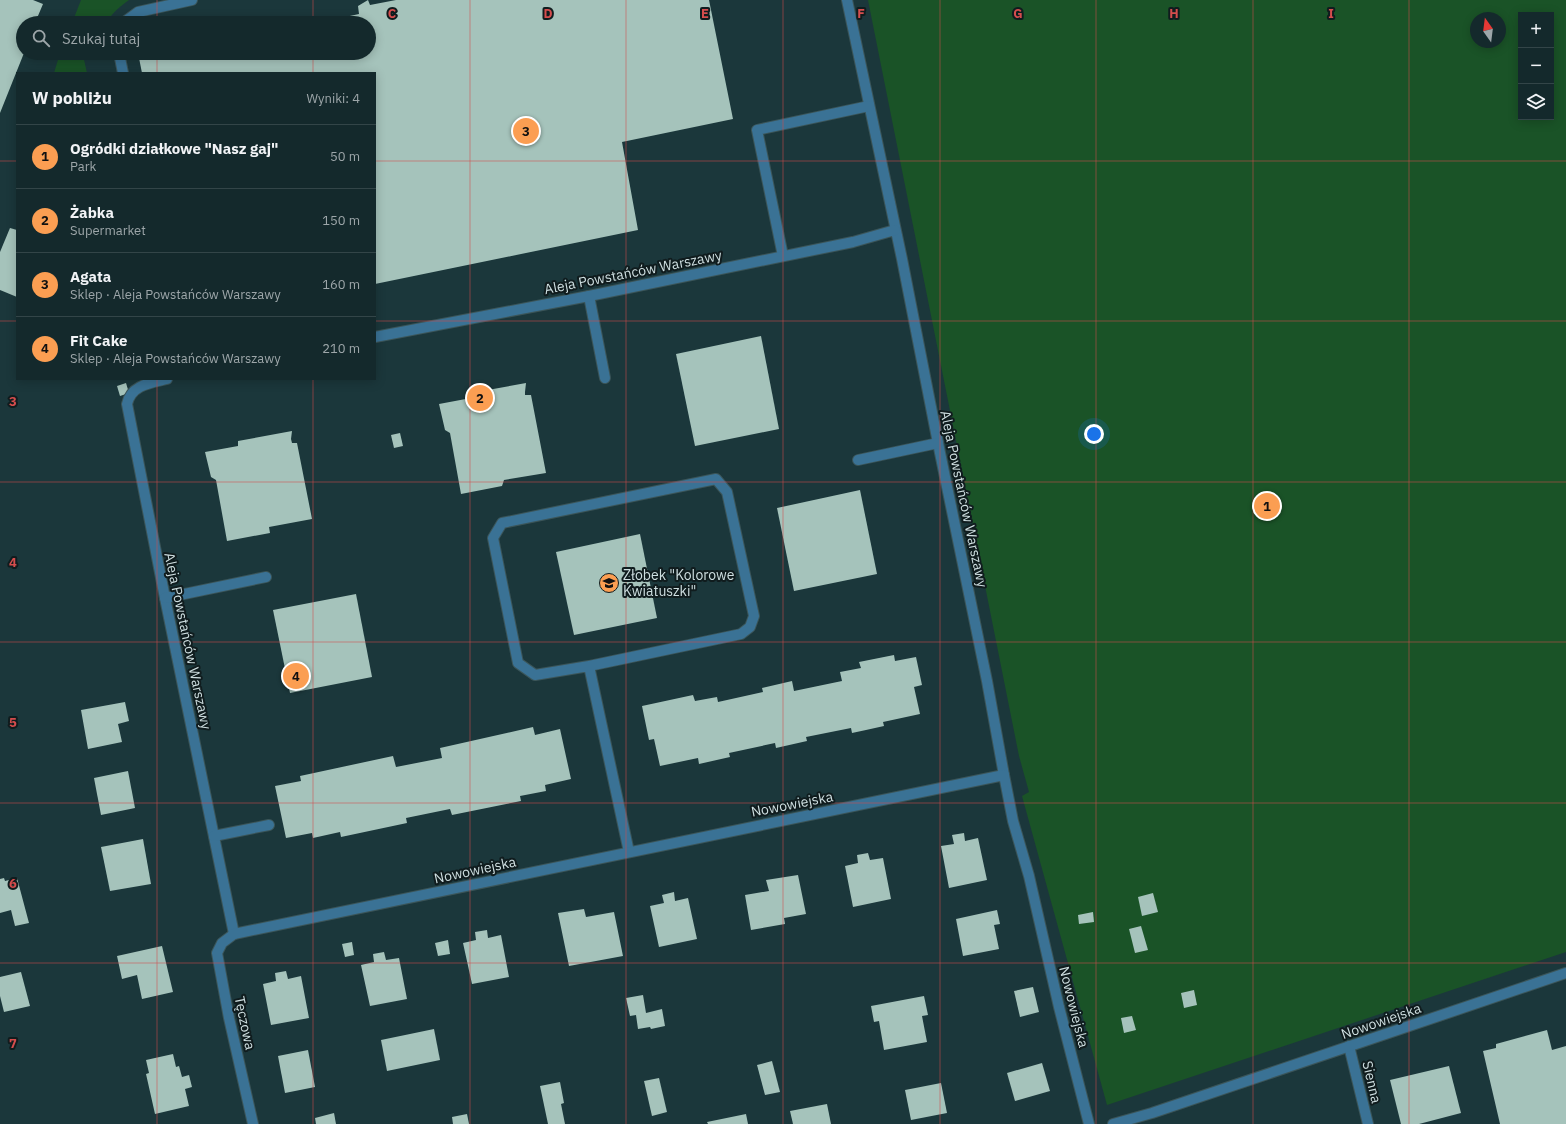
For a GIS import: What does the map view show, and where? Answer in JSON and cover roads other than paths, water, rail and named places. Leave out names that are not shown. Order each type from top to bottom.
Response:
[{"type":"street","points":[[133,16],[138,12],[192,0]]},
{"type":"street","name":"Aleja Powstańców Warszawy","points":[[847,0],[902,259],[938,444],[971,600],[1004,775]]},
{"type":"street","points":[[120,60],[123,72]]},
{"type":"street","points":[[783,256],[757,130],[869,106]]},
{"type":"street","name":"Aleja Powstańców Warszawy","points":[[376,337],[589,296],[853,242],[895,230]]},
{"type":"street","points":[[589,296],[605,378]]},
{"type":"street","name":"Aleja Powstańców Warszawy","points":[[164,380],[135,389],[129,397],[127,404],[234,934]]},
{"type":"street","points":[[858,460],[938,444]]},
{"type":"street","points":[[716,479],[727,492],[754,616],[750,627],[741,634],[589,666],[535,675],[518,663],[493,538],[502,523],[716,479]]},
{"type":"street","points":[[165,598],[266,577]]},
{"type":"street","points":[[589,666],[629,852]]},
{"type":"street","name":"Nowowiejska","points":[[234,934],[1004,775],[1059,1007],[1089,1124]]},
{"type":"street","points":[[214,836],[269,825]]},
{"type":"street","name":"Tęczowa","points":[[234,934],[222,943],[217,953],[229,1018],[252,1124]]},
{"type":"street","name":"Nowowiejska","points":[[1113,1124],[1152,1114],[1566,973]]},
{"type":"street","name":"Sienna","points":[[1349,1046],[1368,1124]]},
{"type":"place","name":"Agata","points":[[526,131]]},
{"type":"place","name":"Żabka","points":[[480,398]]},
{"type":"place","name":"Ogródki działkowe \"Nasz gaj\"","points":[[1267,506]]},
{"type":"place","name":"Złobek \"Kolorowe Kwiatuszki\"","points":[[609,583]]},
{"type":"place","name":"Fit Cake","points":[[296,676]]}]
